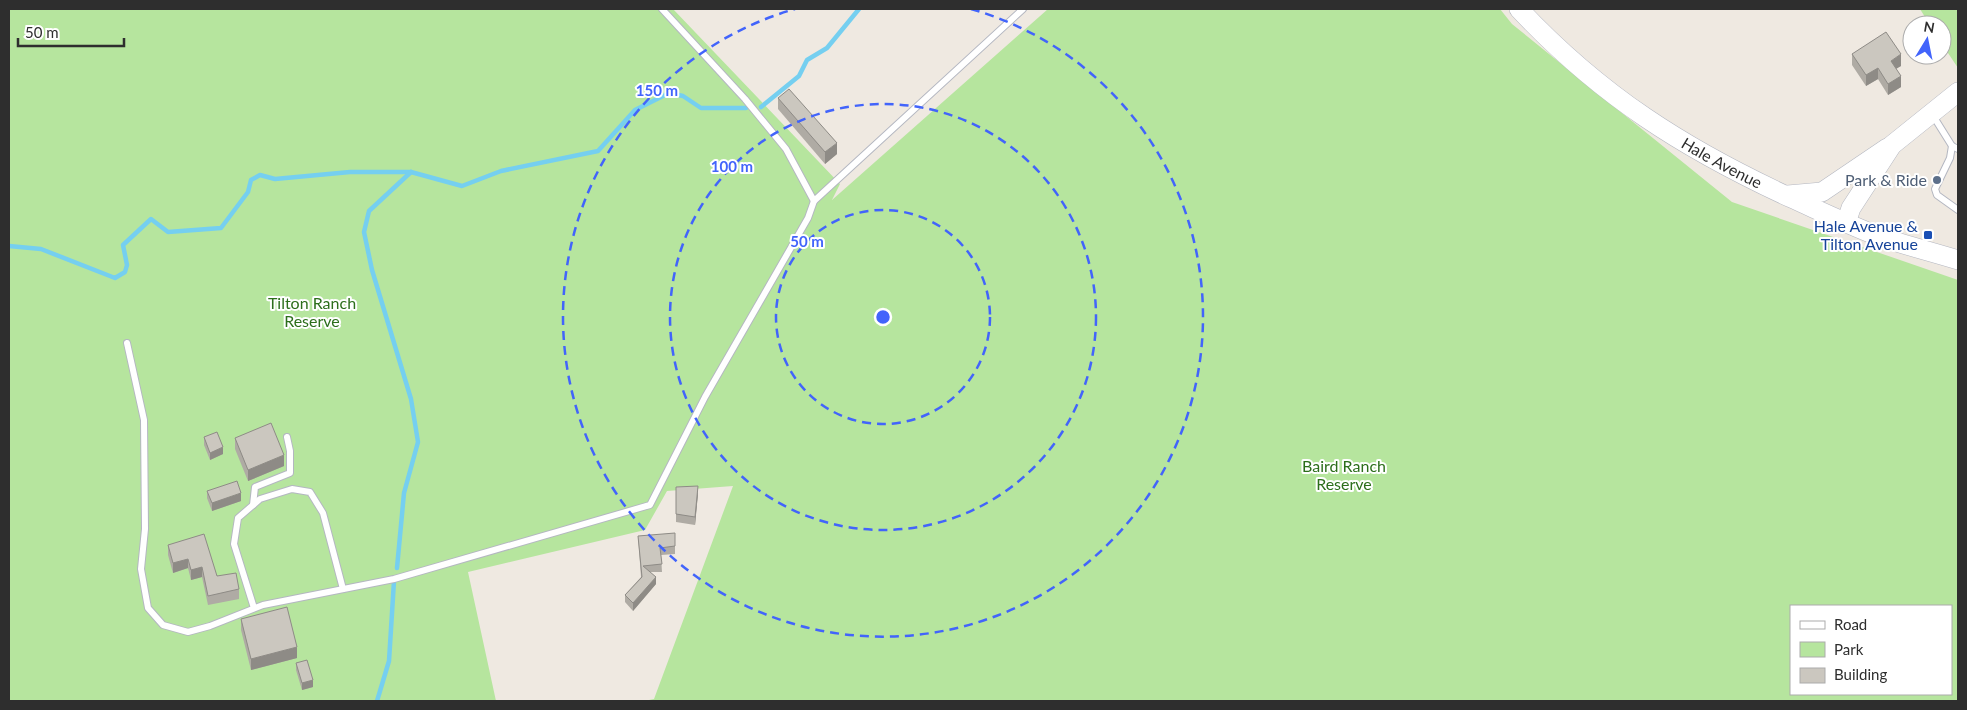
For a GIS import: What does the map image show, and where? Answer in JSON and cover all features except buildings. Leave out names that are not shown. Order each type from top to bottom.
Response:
[{"type":"main road","name":"Hale Avenue","points":[[1519,9],[1546,38],[1594,81],[1670,135],[1734,172],[1879,236],[1958,260]]},
{"type":"main road","points":[[1785,195],[1822,192],[1892,145],[1958,92]]},
{"type":"main road","points":[[1846,223],[1851,208],[1892,145]]},
{"type":"lane","points":[[662,9],[745,99],[786,149],[814,201]]},
{"type":"lane","points":[[127,343],[144,420],[145,528],[141,569],[148,608],[163,625],[188,632],[210,626],[254,608],[394,580],[650,505],[705,398],[808,218],[814,201],[1023,9]]},
{"type":"lane","points":[[1932,113],[1955,147],[1935,189],[1937,195],[1958,210]]},
{"type":"lane","points":[[253,505],[254,487],[290,473],[290,452],[287,436]]},
{"type":"lane","points":[[254,608],[234,544],[238,518],[260,499],[292,489],[310,492],[324,513],[343,589]]},
{"type":"green space","points":[[9,9],[673,9],[840,184],[832,200],[1048,9],[1500,9],[1512,24],[1732,202],[1958,280],[1958,701],[644,701],[654,699],[733,486],[667,491],[645,530],[468,572],[496,701],[9,701]]},
{"type":"green space","points":[[1920,9],[1958,9],[1958,68],[1952,59],[1952,15],[1924,15]]},
{"type":"waterway","points":[[761,107],[799,76],[807,60],[827,48],[859,9]]},
{"type":"waterway","points":[[9,246],[41,249],[115,278],[125,272],[127,265],[123,245],[151,219],[168,232],[221,228],[248,192],[251,180],[260,175],[275,179],[350,172],[411,172],[462,186],[501,171],[598,151],[635,110],[669,93],[683,96],[701,108],[746,108]]},
{"type":"waterway","points":[[397,568],[404,493],[418,442],[411,399],[372,270],[364,232],[369,211],[411,172]]},
{"type":"waterway","points":[[377,701],[389,661],[394,581]]},
{"type":"place","name":"Park & Ride","points":[[1937,180]]},
{"type":"place","name":"Hale Avenue & Tilton Avenue","points":[[1928,235]]},
{"type":"park label","name":"Tilton Ranch Reserve","points":[[312,312]]},
{"type":"park label","name":"Baird Ranch Reserve","points":[[1344,475]]}]
